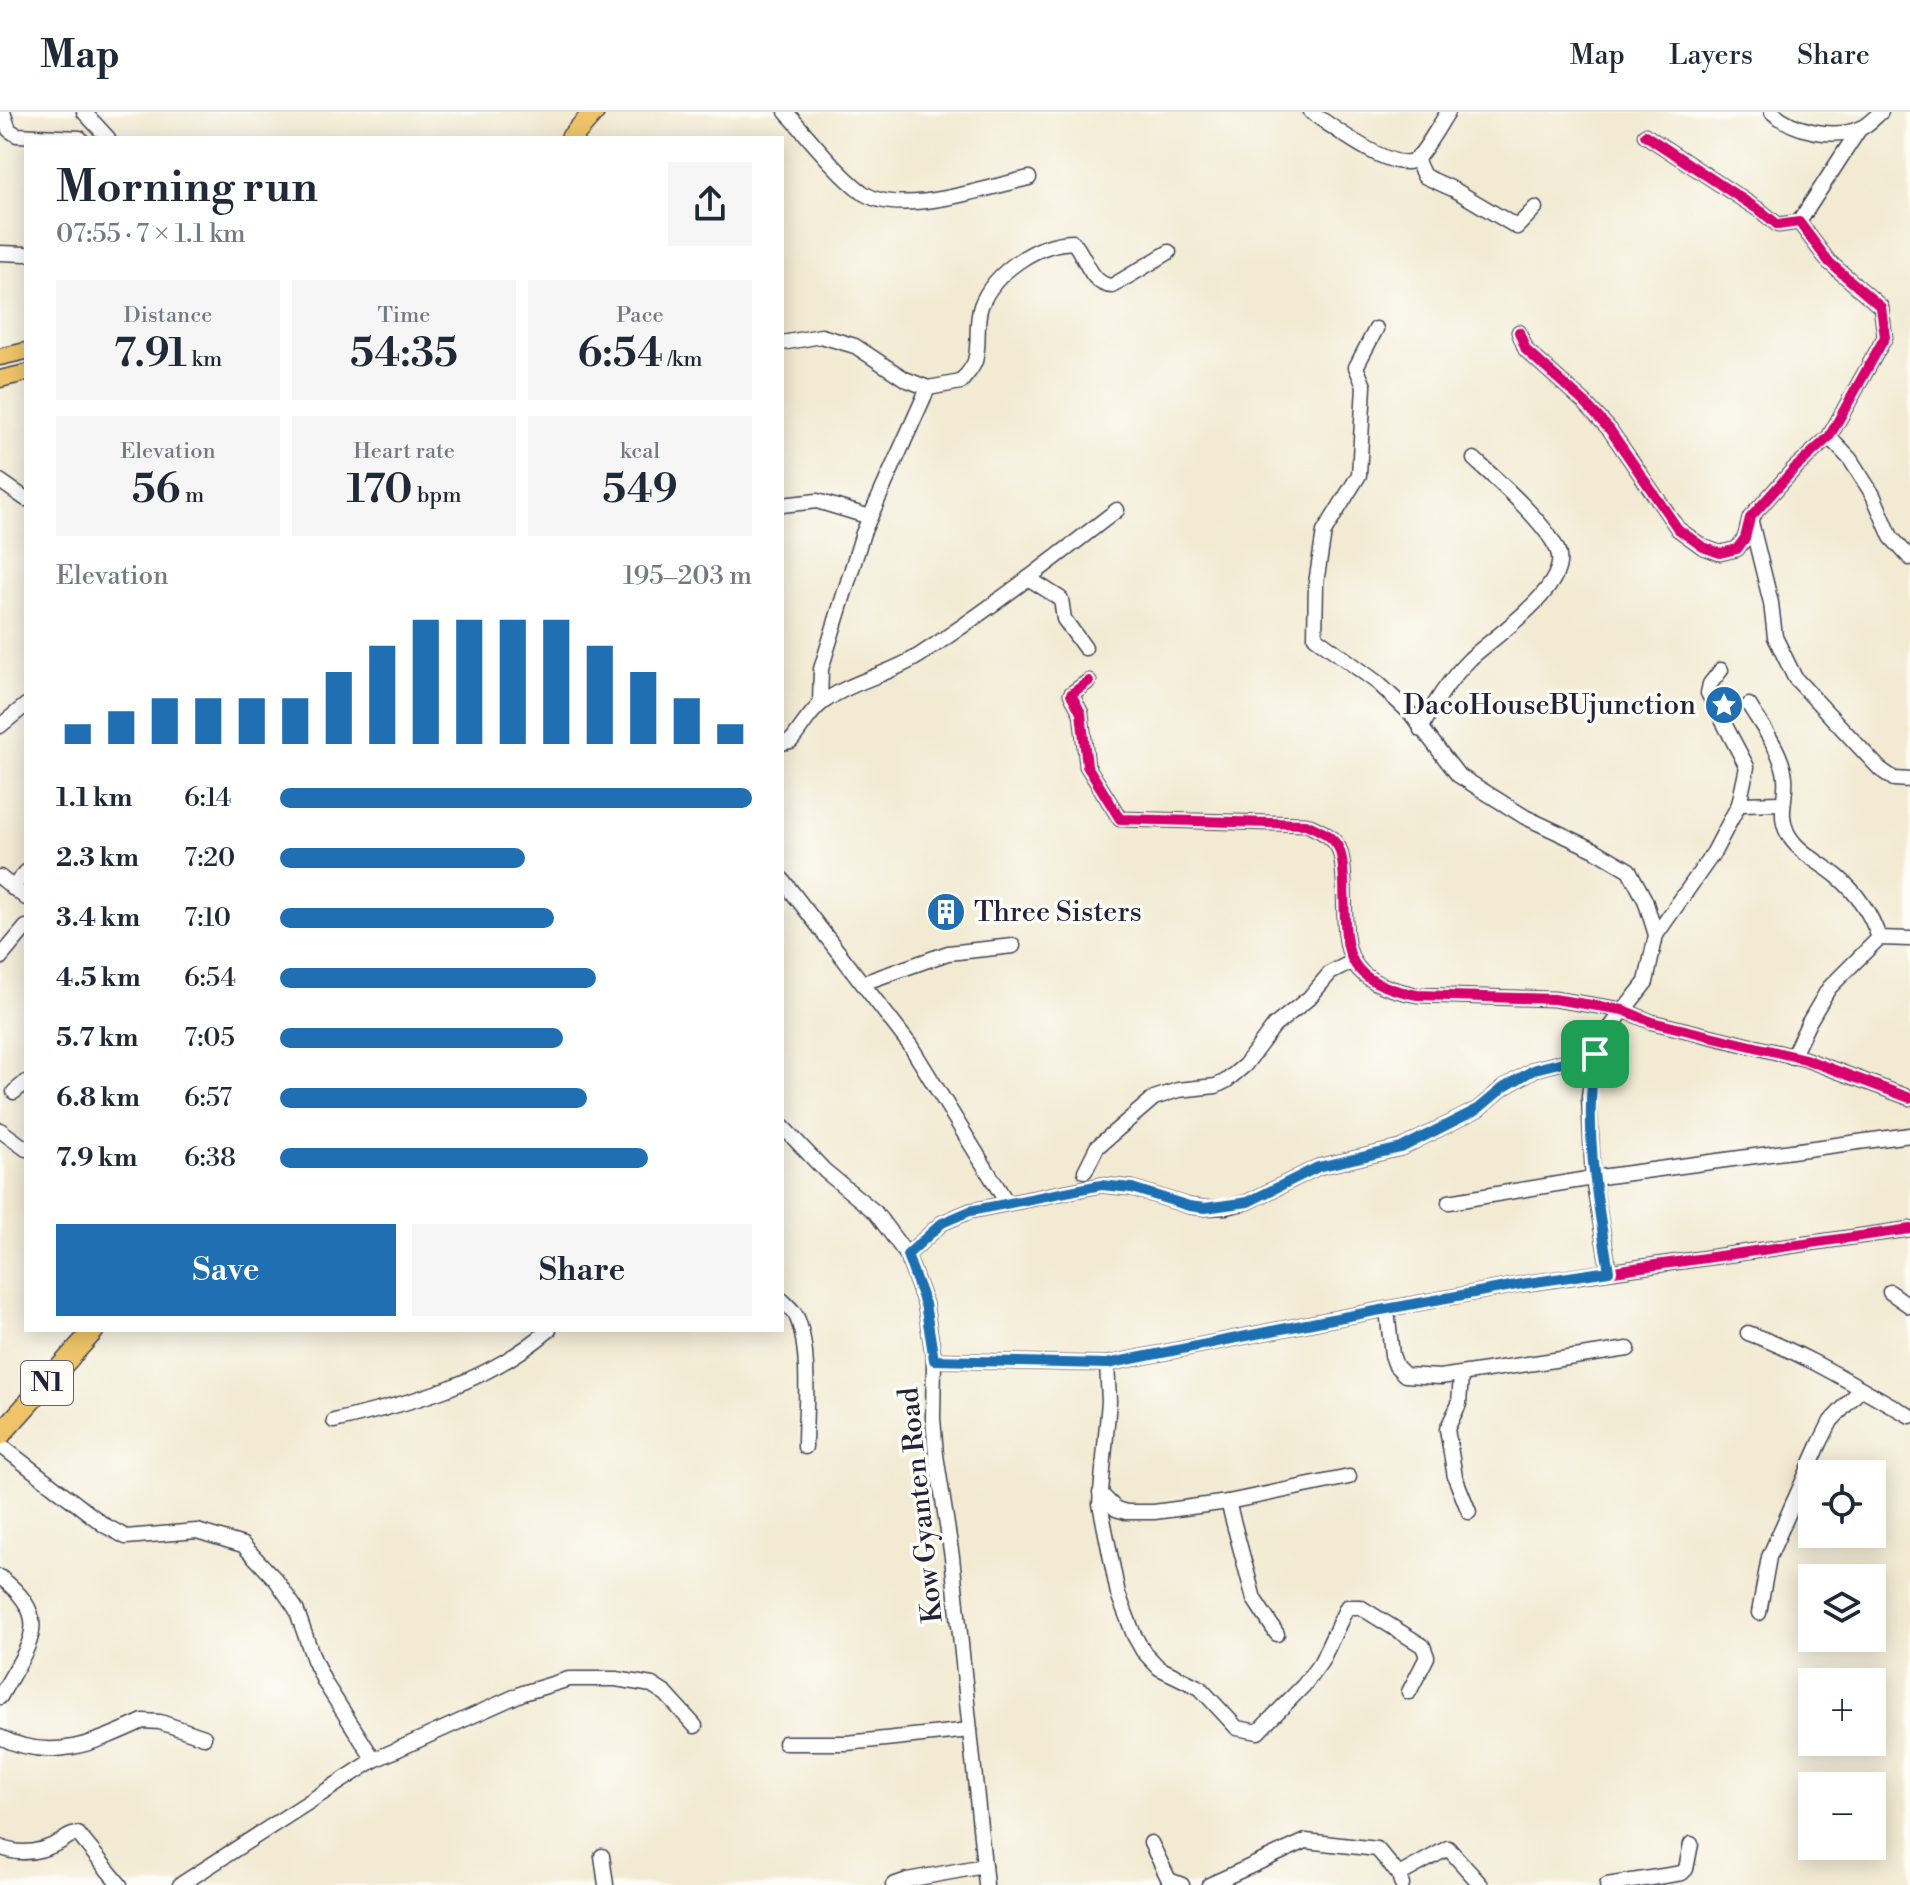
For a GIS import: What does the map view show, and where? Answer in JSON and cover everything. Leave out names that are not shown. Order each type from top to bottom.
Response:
[{"type":"highway","points":[[573,136],[594,112]]},
{"type":"highway","name":"N1","points":[[0,1435],[92,1332]]},
{"type":"main road","points":[[0,357],[24,351]]},
{"type":"main road","points":[[0,379],[24,373]]},
{"type":"street","points":[[3,112],[9,130],[17,135],[38,136]]},
{"type":"street","points":[[84,112],[106,136]]},
{"type":"street","points":[[786,112],[863,193],[883,202],[916,202],[1029,178]]},
{"type":"street","points":[[1311,112],[1389,161],[1406,163],[1416,159],[1448,112]]},
{"type":"street","points":[[1772,112],[1785,123],[1801,129],[1829,133],[1860,128]]},
{"type":"street","points":[[1645,135],[1778,225],[1799,222],[1860,128],[1881,112]]},
{"type":"street","points":[[1416,159],[1424,176],[1455,190],[1517,227],[1535,208]]},
{"type":"street","points":[[1519,332],[1526,350],[1610,430],[1678,529],[1703,547],[1720,553],[1737,549],[1745,538],[1750,518],[1794,469],[1829,437],[1885,337],[1881,307],[1829,262],[1799,222]]},
{"type":"street","points":[[784,343],[821,336],[855,346],[905,379],[928,388],[961,382],[975,363],[981,306],[1002,275],[1024,256],[1063,242],[1073,242],[1096,280],[1103,286],[1112,286],[1169,252]]},
{"type":"street","points":[[0,253],[24,254]]},
{"type":"street","points":[[1376,329],[1356,367],[1364,386],[1359,475],[1324,532],[1316,583],[1315,637],[1378,683],[1411,714],[1458,775],[1525,817],[1629,870],[1645,900],[1656,935]]},
{"type":"street","points":[[820,704],[821,669],[863,533],[928,388]]},
{"type":"street","points":[[1829,437],[1850,459],[1873,495],[1891,537],[1910,558]]},
{"type":"street","points":[[1421,730],[1431,708],[1468,661],[1541,597],[1559,573],[1559,551],[1516,499],[1474,459]]},
{"type":"street","points":[[0,481],[24,498]]},
{"type":"street","points":[[784,505],[817,501],[870,517]]},
{"type":"street","points":[[784,743],[791,741],[820,704],[850,686],[870,680],[917,657],[1117,510]]},
{"type":"street","points":[[1750,518],[1771,603],[1775,637],[1795,678],[1880,769],[1894,779],[1910,780]]},
{"type":"street","points":[[1028,578],[1061,599],[1064,619],[1085,648]]},
{"type":"street","points":[[1609,1271],[1593,1178],[1589,1096],[1595,1054],[1599,1042],[1646,982],[1656,935],[1714,852],[1739,804],[1747,767],[1708,693],[1710,684],[1721,670]]},
{"type":"street","points":[[1089,681],[1071,694],[1081,713],[1087,766],[1120,819],[1306,824],[1328,834],[1339,847],[1343,868],[1346,947],[1352,962],[1368,978],[1399,992],[1417,995],[1554,999],[1623,1010],[1652,1022],[1846,1073],[1910,1098]]},
{"type":"street","points":[[1749,705],[1777,750],[1785,777],[1782,803],[1787,834],[1838,877],[1859,900],[1874,922],[1879,938]]},
{"type":"street","points":[[0,726],[24,707]]},
{"type":"street","points":[[1739,804],[1782,803]]},
{"type":"street","points":[[12,888],[24,874]]},
{"type":"street","points":[[0,877],[24,897]]},
{"type":"street","points":[[784,882],[910,1045],[955,1113],[1007,1203]]},
{"type":"street","points":[[0,958],[24,929]]},
{"type":"street","points":[[1792,1057],[1829,988],[1879,938],[1910,939]]},
{"type":"street","points":[[863,983],[948,953],[1013,946]]},
{"type":"street","points":[[1085,1171],[1097,1147],[1154,1098],[1178,1090],[1216,1086],[1226,1081],[1245,1065],[1274,1026],[1309,998],[1330,973],[1352,962]]},
{"type":"street","points":[[907,1255],[942,1223],[970,1211],[1101,1185],[1132,1188],[1205,1208],[1248,1202],[1318,1167],[1401,1148],[1478,1109],[1503,1088],[1535,1069],[1595,1054]]},
{"type":"street","points":[[14,1092],[24,1084]]},
{"type":"street","name":"Kow Gyanten Road","points":[[784,1128],[825,1171],[875,1212],[907,1255],[925,1304],[934,1360],[934,1431],[952,1557],[986,1885]]},
{"type":"street","points":[[0,1130],[24,1148]]},
{"type":"street","points":[[1449,1202],[1593,1178],[1910,1135]]},
{"type":"street","points":[[934,1360],[1107,1364],[1522,1284],[1910,1229]]},
{"type":"street","points":[[1890,1292],[1910,1306]]},
{"type":"street","points":[[784,1302],[797,1317],[800,1328],[805,1369],[805,1447]]},
{"type":"street","points":[[1387,1310],[1392,1355],[1396,1366],[1405,1375],[1461,1375],[1628,1349]]},
{"type":"street","points":[[334,1421],[409,1404],[487,1374],[546,1332]]},
{"type":"street","points":[[1748,1333],[1819,1363],[1910,1416]]},
{"type":"street","points":[[1107,1364],[1109,1401],[1100,1493],[1103,1532],[1118,1594],[1143,1651],[1159,1668],[1200,1688],[1237,1728],[1258,1732],[1304,1685],[1321,1662],[1347,1607],[1360,1607],[1423,1646],[1427,1657],[1409,1692]]},
{"type":"street","points":[[1461,1375],[1459,1404],[1447,1429],[1455,1477],[1469,1512]]},
{"type":"street","points":[[1759,1613],[1769,1557],[1820,1443],[1831,1421],[1861,1389]]},
{"type":"street","points":[[0,1445],[104,1525],[126,1537],[197,1531],[243,1545],[276,1580],[296,1609],[325,1683],[374,1760]]},
{"type":"street","points":[[1100,1493],[1116,1509],[1154,1512],[1228,1502],[1349,1477]]},
{"type":"street","points":[[1228,1502],[1254,1599],[1277,1634]]},
{"type":"street","points":[[0,1577],[18,1591],[30,1608],[33,1619],[30,1639],[0,1697]]},
{"type":"street","points":[[180,1885],[374,1760],[523,1693],[569,1679],[616,1679],[652,1685],[666,1694],[695,1726]]},
{"type":"street","points":[[0,1737],[23,1748],[50,1751],[76,1747],[153,1720],[204,1737]]},
{"type":"street","points":[[785,1743],[847,1743],[970,1730]]},
{"type":"street","points":[[0,1847],[18,1853],[31,1853],[78,1834],[120,1885]]},
{"type":"street","points":[[1209,1885],[1306,1841],[1377,1849],[1400,1880],[1448,1848],[1481,1885]]},
{"type":"street","points":[[1151,1843],[1169,1880],[1182,1885]]},
{"type":"street","points":[[1607,1885],[1682,1873],[1686,1869],[1691,1844]]},
{"type":"street","points":[[602,1856],[606,1885]]},
{"type":"street","points":[[893,1885],[984,1866]]},
{"type":"cycle path","points":[[1519,332],[1526,350],[1610,430],[1678,529],[1703,547],[1720,553],[1737,549],[1745,538],[1750,518],[1794,469],[1829,437],[1885,337],[1881,307],[1829,262],[1799,222],[1778,225],[1645,135]]},
{"type":"cycle path","points":[[1089,681],[1071,694],[1081,713],[1087,766],[1120,819],[1306,824],[1327,835],[1337,845],[1342,857],[1347,943],[1360,970],[1373,980],[1391,989],[1417,995],[1554,999],[1623,1010],[1652,1022],[1805,1059],[1910,1098]]},
{"type":"cycle path","points":[[934,1360],[1107,1364],[1522,1284],[1910,1229]]},
{"type":"place","name":"DacoHouseBUjunction","points":[[1724,705]]},
{"type":"place","name":"Three Sisters","points":[[946,912]]},
{"type":"route","points":[[1595,1054],[1589,1096],[1593,1178],[1609,1271],[1327,1320],[1107,1364],[934,1360],[925,1304],[907,1255],[942,1223],[970,1211],[1101,1185],[1132,1188],[1205,1208],[1248,1202],[1318,1167],[1401,1148],[1434,1134],[1478,1109],[1503,1088],[1535,1069],[1595,1054]]}]
